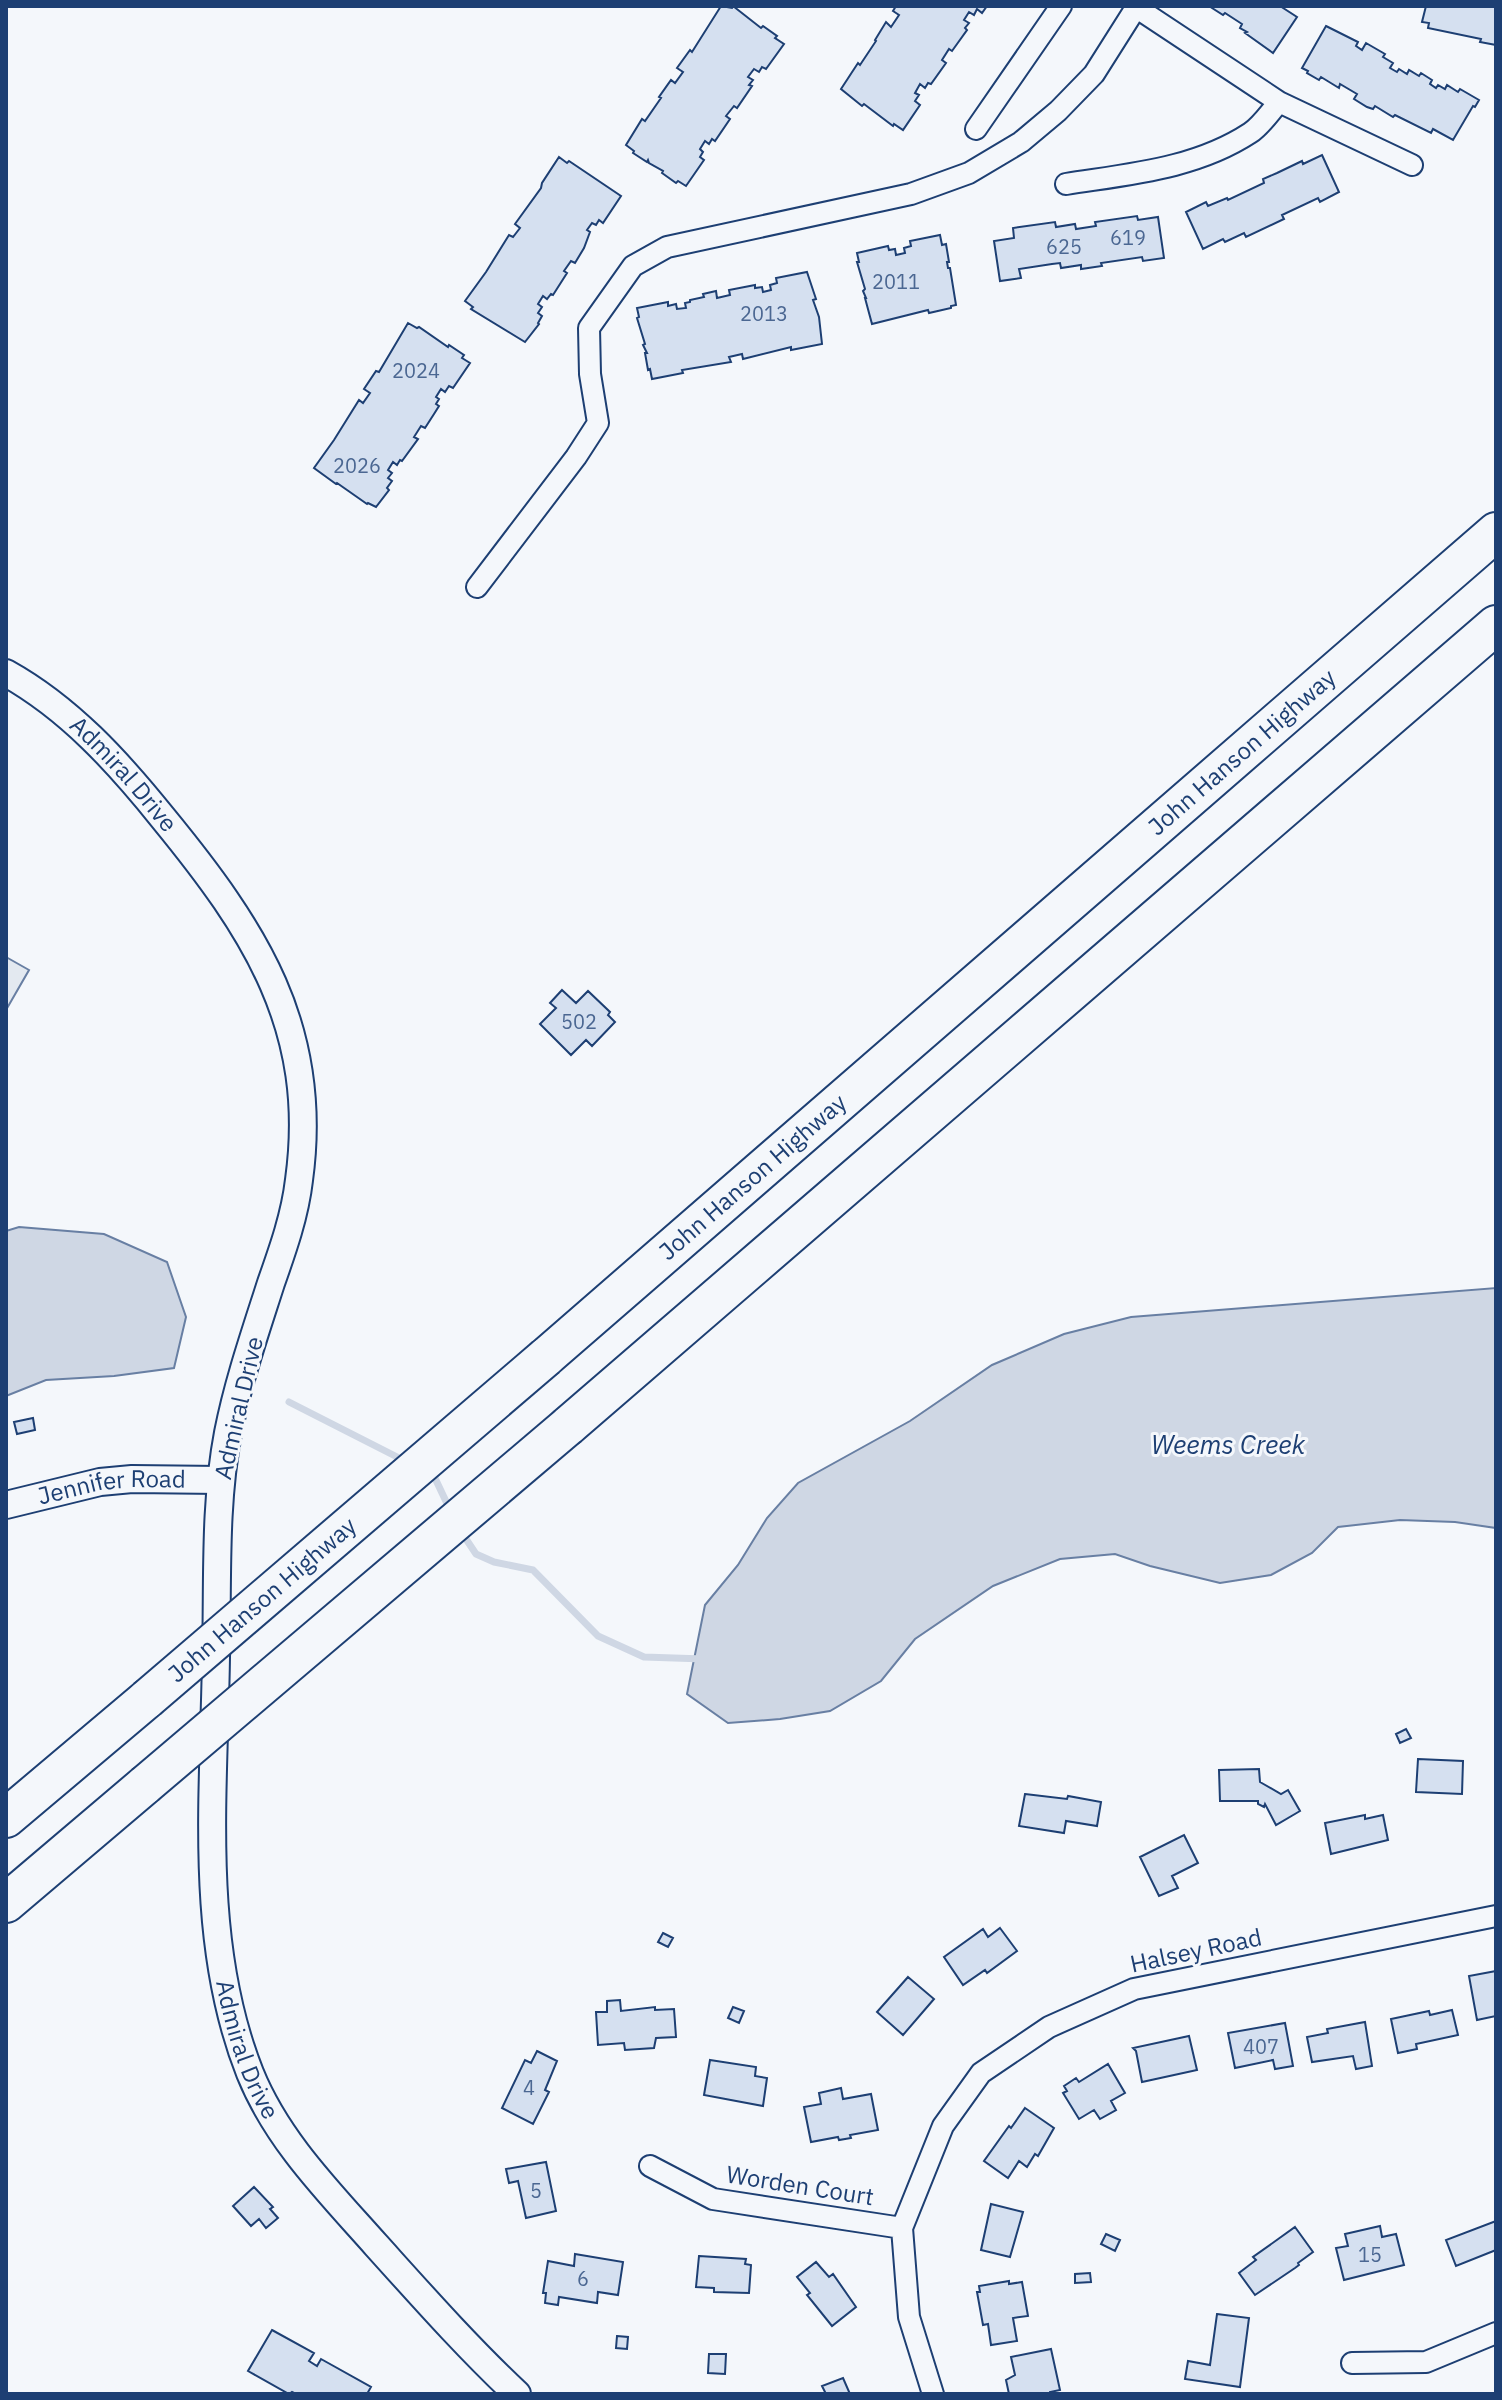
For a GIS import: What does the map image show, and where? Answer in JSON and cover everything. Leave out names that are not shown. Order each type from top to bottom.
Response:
[{"type":"highway","name":"John Hanson Highway","points":[[6,1818],[546,1357],[1496,532]]},
{"type":"highway","points":[[6,1903],[568,1426],[1496,625]]},
{"type":"street","points":[[976,129],[1061,6]]},
{"type":"street","points":[[477,587],[576,457],[598,423],[590,374],[589,328],[633,266],[667,247],[911,194],[969,173],[1021,142],[1058,111],[1094,74],[1136,6],[1279,102],[1412,165]]},
{"type":"street","points":[[1066,184],[1163,168],[1208,156],[1252,132],[1279,102]]},
{"type":"street","name":"Admiral Drive","points":[[6,673],[43,697],[98,744],[125,771],[209,873],[265,962],[288,1023],[301,1096],[300,1178],[287,1237],[236,1394],[221,1480],[214,1874],[219,1951],[239,2043],[263,2102],[299,2155],[452,2330],[517,2394]]},
{"type":"street","name":"Jennifer Road","points":[[6,1505],[100,1482],[132,1479],[221,1480]]},
{"type":"street","name":"Halsey Road","points":[[933,2394],[909,2317],[902,2228],[943,2126],[981,2073],[1049,2027],[1134,1989],[1496,1916]]},
{"type":"street","name":"Worden Court","points":[[650,2166],[713,2199],[902,2228]]},
{"type":"street","points":[[1352,2363],[1426,2362],[1496,2333]]},
{"type":"shaded area","points":[[6,957],[29,970],[6,1010]]},
{"type":"water","points":[[19,1227],[104,1234],[167,1262],[186,1317],[174,1368],[46,1380],[6,1396],[6,1231]]},
{"type":"water","name":"Weems Creek","points":[[1496,1288],[1496,1528],[1455,1522],[1400,1520],[1338,1527],[1312,1553],[1271,1575],[1220,1583],[1115,1554],[1060,1559],[993,1586],[915,1639],[881,1681],[830,1711],[728,1723],[687,1694],[705,1605],[738,1565],[767,1518],[798,1483],[910,1421],[992,1365],[1064,1334],[1131,1317]]},
{"type":"building","points":[[721,6],[733,6],[784,44],[766,69],[762,67],[759,72],[754,69],[748,77],[753,80],[749,85],[752,86],[737,108],[734,106],[726,116],[730,119],[715,141],[712,139],[709,144],[705,141],[700,149],[703,152],[700,157],[704,160],[686,186],[678,181],[676,183],[626,145],[671,80],[675,83],[683,72],[677,68],[690,50],[692,52]]},
{"type":"building","points":[[896,6],[987,6],[982,13],[977,9],[974,15],[969,12],[964,20],[969,23],[965,28],[967,30],[942,60],[946,63],[931,84],[928,83],[925,88],[920,84],[915,101],[920,105],[903,130],[864,104],[862,106],[841,89],[886,22],[891,27],[899,15],[893,11]]},
{"type":"building","points":[[1209,6],[1280,6],[1297,17],[1273,53],[1245,33],[1240,28],[1242,24]]},
{"type":"building","points":[[1426,6],[1496,6],[1496,45],[1428,28],[1429,23],[1422,22]]},
{"type":"building","points":[[1326,26],[1358,42],[1356,46],[1362,50],[1366,43],[1385,54],[1383,57],[1393,63],[1390,68],[1397,72],[1399,69],[1407,74],[1409,70],[1419,76],[1421,73],[1432,80],[1430,84],[1436,88],[1438,85],[1445,89],[1447,85],[1479,100],[1453,140],[1433,129],[1431,133],[1395,115],[1393,117],[1375,106],[1373,109],[1367,107],[1354,99],[1357,94],[1340,84],[1339,88],[1307,73],[1302,68]]},
{"type":"building","points":[[1322,155],[1339,192],[1282,215],[1284,219],[1246,237],[1244,233],[1203,249],[1186,212],[1206,202],[1208,206],[1228,200],[1264,183],[1263,179]]},
{"type":"building","points":[[559,157],[621,196],[603,223],[599,220],[596,225],[592,223],[587,230],[590,232],[584,248],[575,263],[571,261],[564,271],[567,273],[553,295],[547,299],[543,296],[538,304],[542,307],[538,313],[542,316],[539,324],[525,342],[471,309],[473,307],[465,301],[509,235],[513,237],[520,228],[515,224]]},
{"type":"building","points":[[1137,216],[1138,220],[1158,217],[1164,258],[1143,261],[1142,257],[1081,269],[1081,265],[1061,268],[1060,263],[1052,264],[1019,269],[1021,278],[1000,281],[994,241],[1014,238],[1013,228],[1055,222],[1056,227],[1075,224],[1076,229],[1096,226],[1095,222]]},
{"type":"building","points":[[940,235],[942,245],[946,244],[956,305],[872,324],[857,253],[888,246],[889,250],[895,249],[896,255],[905,253],[904,248],[911,246],[910,241]]},
{"type":"building","points":[[807,272],[816,299],[813,300],[819,317],[822,344],[791,350],[791,347],[743,359],[742,354],[729,357],[731,362],[682,370],[683,373],[652,379],[637,308],[668,302],[668,306],[676,304],[677,309],[686,308],[685,303],[704,297],[703,294],[716,291],[717,298],[730,295],[729,290],[755,285],[755,288],[762,287],[763,292],[771,290],[770,285],[777,283],[776,278]]},
{"type":"building","points":[[408,323],[449,345],[470,363],[453,388],[449,386],[445,392],[441,389],[436,397],[439,406],[425,428],[421,426],[414,437],[418,439],[402,461],[397,465],[393,462],[388,470],[392,473],[388,478],[392,481],[387,488],[389,490],[376,507],[314,468],[359,400],[363,403],[370,393],[364,389],[376,371],[379,372]]},
{"type":"building","points":[[562,990],[576,1003],[588,991],[610,1012],[608,1015],[615,1022],[592,1046],[586,1040],[571,1055],[540,1024],[556,1008],[550,1003]]},
{"type":"building","points":[[33,1418],[35,1430],[17,1434],[14,1422]]},
{"type":"building","points":[[1406,1729],[1411,1738],[1400,1743],[1396,1734]]},
{"type":"building","points":[[1418,1759],[1463,1761],[1462,1794],[1416,1792]]},
{"type":"building","points":[[1259,1769],[1260,1782],[1281,1794],[1288,1790],[1300,1811],[1276,1825],[1265,1804],[1264,1807],[1258,1801],[1220,1801],[1219,1770]]},
{"type":"building","points":[[1025,1794],[1067,1799],[1068,1796],[1101,1802],[1097,1826],[1066,1821],[1064,1833],[1019,1826]]},
{"type":"building","points":[[1365,1815],[1365,1819],[1383,1815],[1388,1840],[1331,1854],[1325,1823]]},
{"type":"building","points":[[1184,1835],[1198,1863],[1172,1876],[1178,1888],[1159,1896],[1140,1857]]},
{"type":"building","points":[[1000,1928],[1017,1951],[987,1973],[985,1970],[963,1985],[944,1957],[983,1929],[988,1937]]},
{"type":"building","points":[[663,1933],[673,1938],[668,1947],[658,1942]]},
{"type":"building","points":[[1496,1971],[1496,2016],[1477,2020],[1469,1976]]},
{"type":"building","points":[[908,1977],[934,1999],[903,2035],[877,2012]]},
{"type":"building","points":[[620,2000],[621,2011],[655,2007],[655,2010],[674,2009],[676,2037],[656,2038],[654,2048],[625,2050],[624,2043],[598,2045],[596,2012],[607,2012],[607,2001]]},
{"type":"building","points":[[733,2007],[744,2011],[739,2023],[728,2018]]},
{"type":"building","points":[[1452,2010],[1458,2035],[1416,2044],[1417,2049],[1398,2053],[1391,2019]]},
{"type":"building","points":[[1365,2022],[1372,2066],[1356,2069],[1353,2056],[1312,2062],[1307,2037],[1328,2033],[1327,2029]]},
{"type":"building","points":[[1285,2023],[1293,2066],[1275,2069],[1273,2060],[1235,2068],[1228,2033]]},
{"type":"building","points":[[1189,2036],[1197,2070],[1142,2082],[1133,2048]]},
{"type":"building","points":[[537,2051],[557,2061],[545,2090],[549,2092],[533,2124],[502,2108],[525,2060],[531,2063]]},
{"type":"building","points":[[710,2060],[756,2067],[755,2076],[767,2078],[763,2106],[704,2095]]},
{"type":"building","points":[[1108,2064],[1125,2093],[1111,2101],[1116,2110],[1100,2119],[1094,2110],[1079,2119],[1063,2093],[1067,2091],[1064,2086],[1076,2078],[1079,2082]]},
{"type":"building","points":[[841,2088],[843,2099],[871,2094],[878,2130],[850,2135],[851,2138],[811,2142],[804,2107],[821,2104],[819,2093]]},
{"type":"building","points":[[1025,2108],[1054,2128],[1038,2156],[1035,2154],[1027,2167],[1019,2161],[1008,2178],[984,2161]]},
{"type":"building","points":[[546,2162],[556,2211],[526,2218],[518,2181],[509,2183],[506,2169]]},
{"type":"building","points":[[254,2187],[273,2207],[270,2209],[278,2218],[266,2228],[259,2219],[251,2226],[233,2206]]},
{"type":"building","points":[[991,2204],[1023,2212],[1010,2257],[981,2250]]},
{"type":"building","points":[[1496,2221],[1496,2250],[1456,2266],[1446,2240]]},
{"type":"building","points":[[1380,2226],[1382,2237],[1396,2234],[1404,2265],[1344,2280],[1336,2248],[1348,2246],[1345,2234]]},
{"type":"building","points":[[1295,2227],[1313,2252],[1255,2295],[1239,2273],[1256,2260],[1253,2257]]},
{"type":"building","points":[[1106,2234],[1120,2240],[1115,2251],[1101,2244]]},
{"type":"building","points":[[575,2254],[623,2262],[618,2295],[598,2292],[597,2303],[559,2297],[558,2305],[545,2303],[546,2293],[543,2293],[548,2261],[574,2266]]},
{"type":"building","points":[[699,2256],[746,2259],[745,2264],[751,2265],[749,2293],[714,2292],[714,2288],[696,2287]]},
{"type":"building","points":[[816,2262],[829,2277],[833,2274],[856,2307],[832,2326],[797,2277]]},
{"type":"building","points":[[1090,2273],[1091,2282],[1075,2283],[1075,2274]]},
{"type":"building","points":[[1009,2281],[1009,2284],[1022,2282],[1028,2316],[1013,2318],[1017,2341],[991,2345],[988,2324],[983,2325],[977,2292],[980,2292],[979,2286]]},
{"type":"building","points":[[1217,2314],[1249,2318],[1240,2387],[1185,2379],[1188,2361],[1210,2365]]},
{"type":"building","points":[[272,2330],[314,2353],[309,2361],[317,2366],[321,2359],[371,2387],[367,2394],[289,2394],[248,2371]]},
{"type":"building","points":[[617,2336],[628,2337],[627,2349],[616,2348]]},
{"type":"building","points":[[1051,2349],[1060,2390],[1050,2394],[1009,2394],[1006,2380],[1015,2375],[1011,2357]]},
{"type":"building","points":[[709,2354],[726,2354],[725,2374],[708,2373]]},
{"type":"building","points":[[843,2378],[850,2394],[826,2394],[822,2386]]},
{"type":"waterway","name":"Weems Creek","points":[[289,1402],[405,1461]]},
{"type":"waterway","name":"Weems Creek","points":[[430,1474],[434,1476],[451,1512]]},
{"type":"waterway","name":"Weems Creek","points":[[462,1533],[476,1554],[494,1562],[533,1570],[598,1636],[644,1657],[704,1659]]}]
